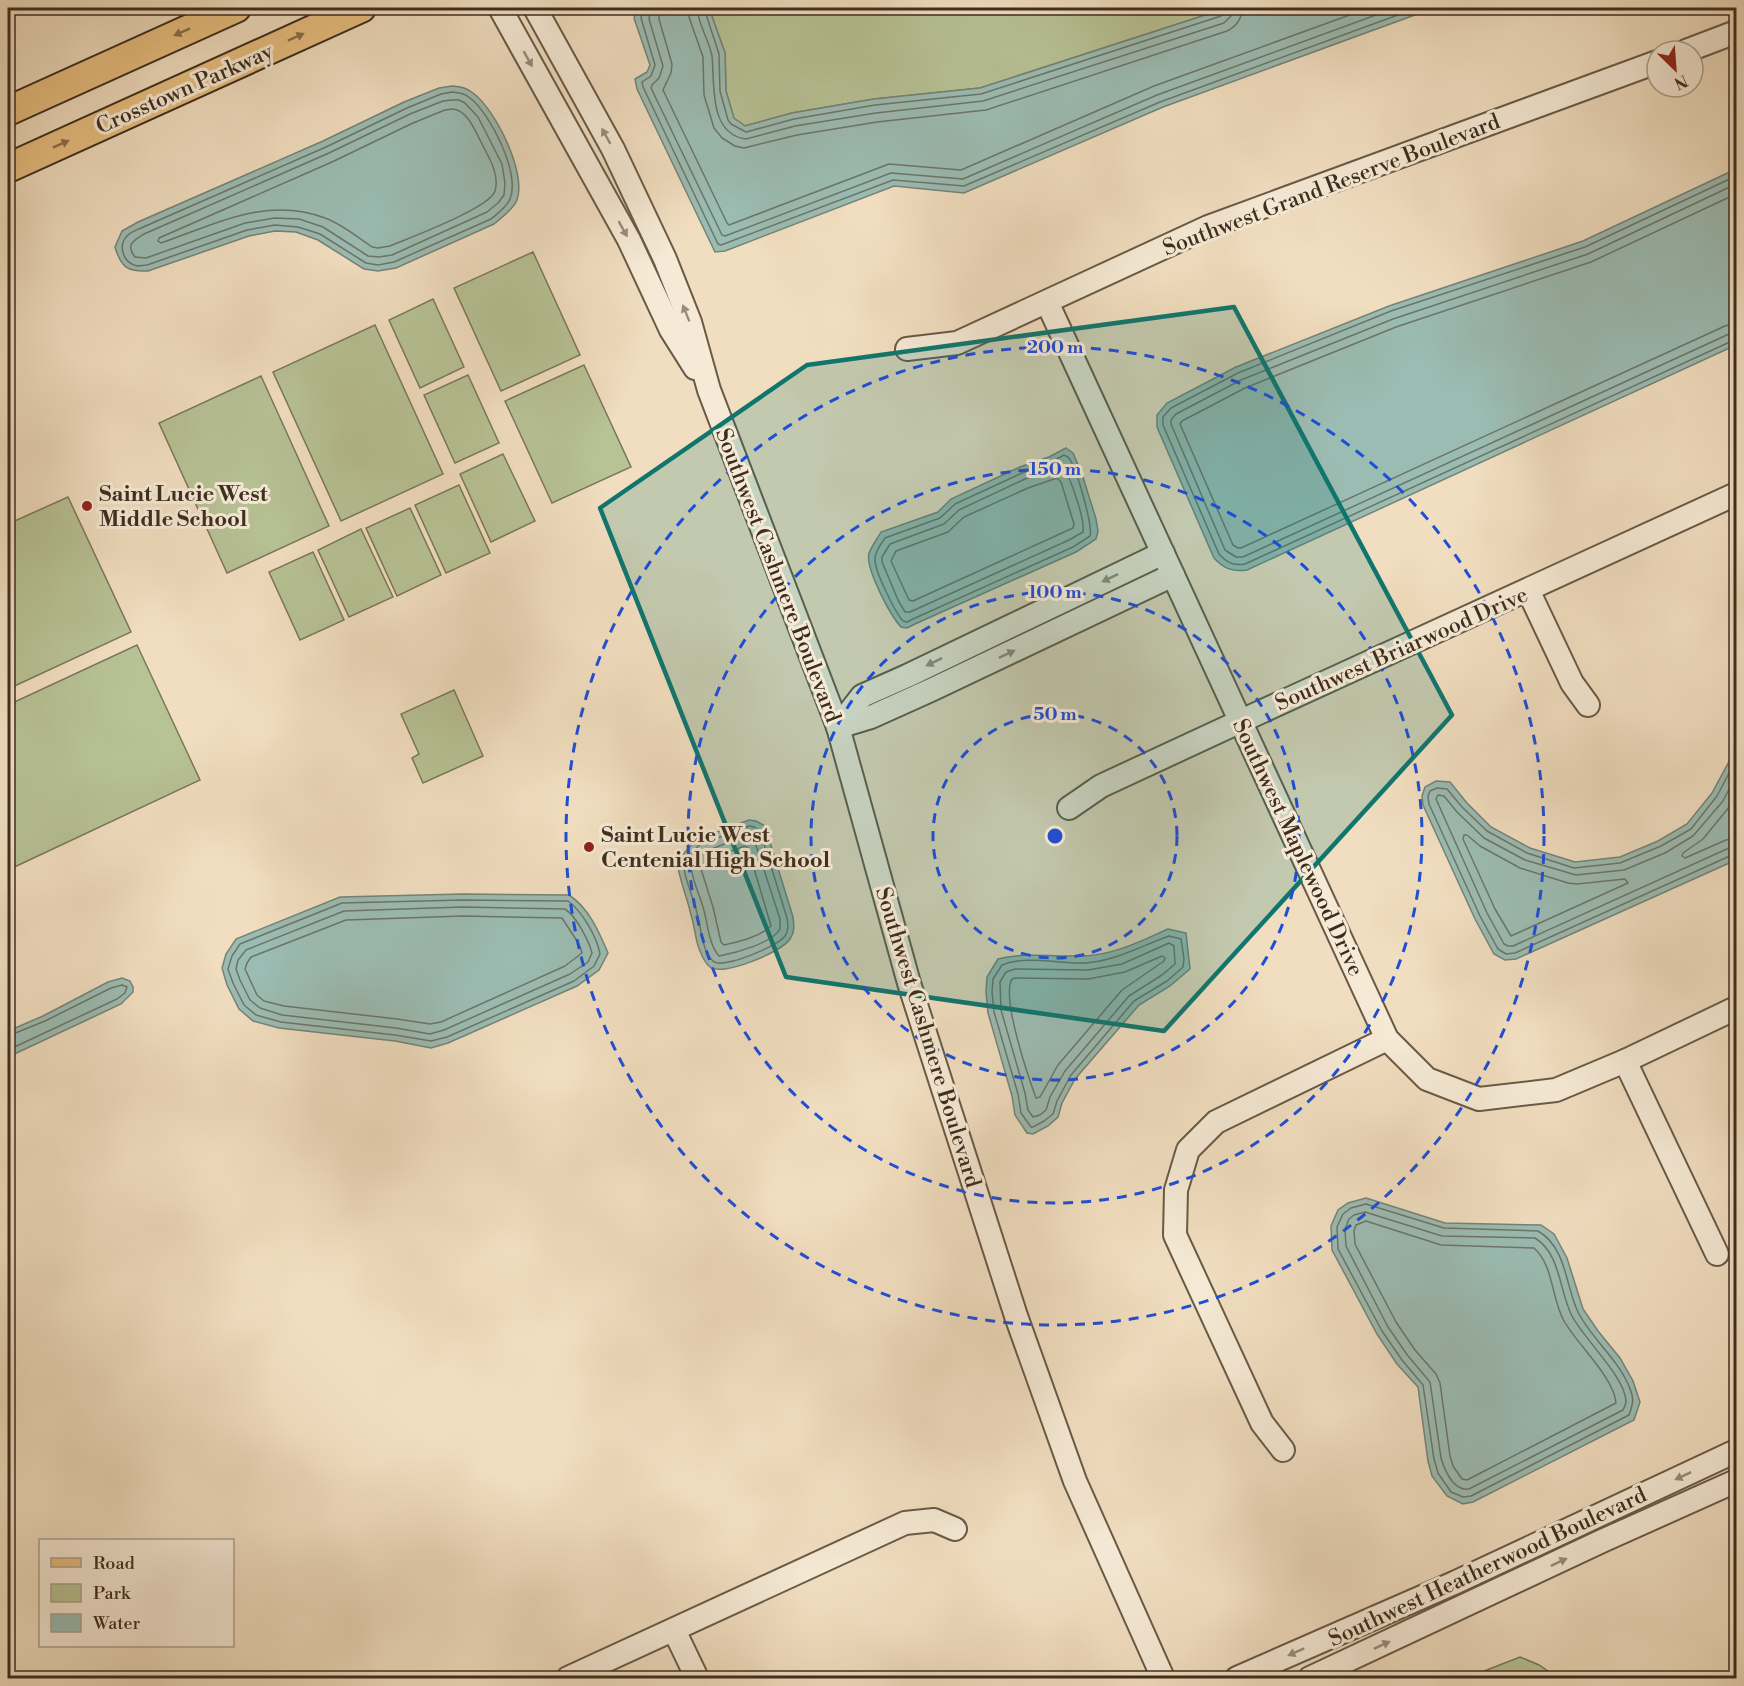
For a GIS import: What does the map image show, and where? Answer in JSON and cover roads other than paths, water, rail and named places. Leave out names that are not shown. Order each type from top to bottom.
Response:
[{"type":"main road","points":[[8,111],[236,8]]},
{"type":"main road","name":"Crosstown Parkway","points":[[8,168],[361,8]]},
{"type":"street","name":"Southwest Cashmere Boulevard","points":[[500,8],[629,240],[671,330],[709,390]]},
{"type":"street","name":"Southwest Cashmere Boulevard","points":[[535,8],[613,149],[664,259],[690,322],[709,390],[838,727],[909,984],[1016,1316],[1075,1481],[1163,1678]]},
{"type":"street","points":[[1705,44],[1737,32]]},
{"type":"street","name":"Southwest Grand Reserve Boulevard","points":[[907,349],[957,343],[1208,227],[1645,66]]},
{"type":"street","name":"Southwest Maplewood Drive","points":[[1047,302],[1387,1039],[1427,1079],[1479,1099],[1556,1090],[1737,1008]]},
{"type":"street","name":"Southwest Briarwood Drive","points":[[1069,808],[1101,786],[1241,720],[1737,494]]},
{"type":"street","points":[[838,727],[862,696],[1163,552]]},
{"type":"street","points":[[838,727],[871,717],[931,690],[1173,575]]},
{"type":"street","points":[[1528,590],[1572,683],[1588,705]]},
{"type":"street","points":[[1283,1450],[1262,1423],[1174,1235],[1176,1190],[1188,1150],[1216,1122],[1387,1039]]},
{"type":"street","points":[[1624,1061],[1717,1254]]},
{"type":"street","name":"Southwest Heatherwood Boulevard","points":[[1237,1678],[1454,1582],[1737,1451]]},
{"type":"street","name":"Southwest Heatherwood Boulevard","points":[[1310,1678],[1591,1546],[1737,1481]]},
{"type":"street","points":[[568,1678],[905,1523],[934,1520],[955,1529]]},
{"type":"street","points":[[674,1630],[697,1678]]},
{"type":"water","points":[[638,8],[709,8],[725,53],[726,91],[734,118],[745,126],[792,113],[874,99],[980,88],[1227,8],[1434,8],[1163,107],[964,193],[894,186],[725,251],[715,252],[637,89],[635,79],[647,72],[650,65],[634,18]]},
{"type":"water","points":[[452,86],[468,90],[482,101],[499,127],[513,158],[519,188],[517,200],[510,210],[494,224],[396,268],[378,271],[364,269],[318,240],[296,232],[275,231],[249,236],[148,271],[130,269],[120,259],[115,247],[122,231],[138,222],[323,141],[404,102],[439,88]]},
{"type":"water","points":[[1736,169],[1736,345],[1247,570],[1229,569],[1214,558],[1157,427],[1157,415],[1167,403],[1236,367],[1389,306],[1583,241]]},
{"type":"water","points":[[1066,448],[1073,453],[1082,474],[1096,519],[1098,531],[1096,539],[1076,552],[907,628],[901,627],[879,591],[869,560],[869,553],[881,532],[938,512],[951,499]]},
{"type":"water","points":[[1736,718],[1736,860],[1516,959],[1505,960],[1494,954],[1475,919],[1423,805],[1422,796],[1425,787],[1436,781],[1450,782],[1491,827],[1530,848],[1575,862],[1620,857],[1658,841],[1687,824],[1712,793],[1732,756]]},
{"type":"water","points":[[749,820],[765,826],[793,917],[793,931],[785,944],[752,962],[717,969],[707,964],[698,947],[677,861],[696,840]]},
{"type":"water","points":[[463,894],[569,895],[588,914],[608,953],[599,970],[577,986],[448,1043],[431,1048],[395,1041],[279,1028],[253,1021],[239,1009],[227,985],[222,968],[226,954],[236,939],[340,897]]},
{"type":"water","points":[[1168,929],[1186,933],[1190,969],[1170,986],[1139,1005],[1075,1079],[1062,1103],[1058,1117],[1048,1126],[1033,1134],[1027,1133],[1015,1115],[1012,1096],[988,1013],[987,977],[998,959],[1030,955],[1072,956],[1106,953],[1127,947]]},
{"type":"water","points":[[122,978],[130,981],[133,992],[121,1004],[8,1057],[8,1031],[43,1016],[108,982]]},
{"type":"water","points":[[1366,1198],[1445,1223],[1541,1225],[1554,1234],[1567,1258],[1583,1309],[1620,1358],[1633,1381],[1640,1402],[1634,1420],[1473,1502],[1463,1504],[1447,1496],[1432,1476],[1428,1461],[1418,1387],[1397,1364],[1377,1334],[1332,1250],[1331,1226],[1338,1210],[1348,1203]]},
{"type":"place","name":"Saint Lucie West Middle School","points":[[87,506]]},
{"type":"place","name":"Saint Lucie West Centenial High School","points":[[589,847]]}]
